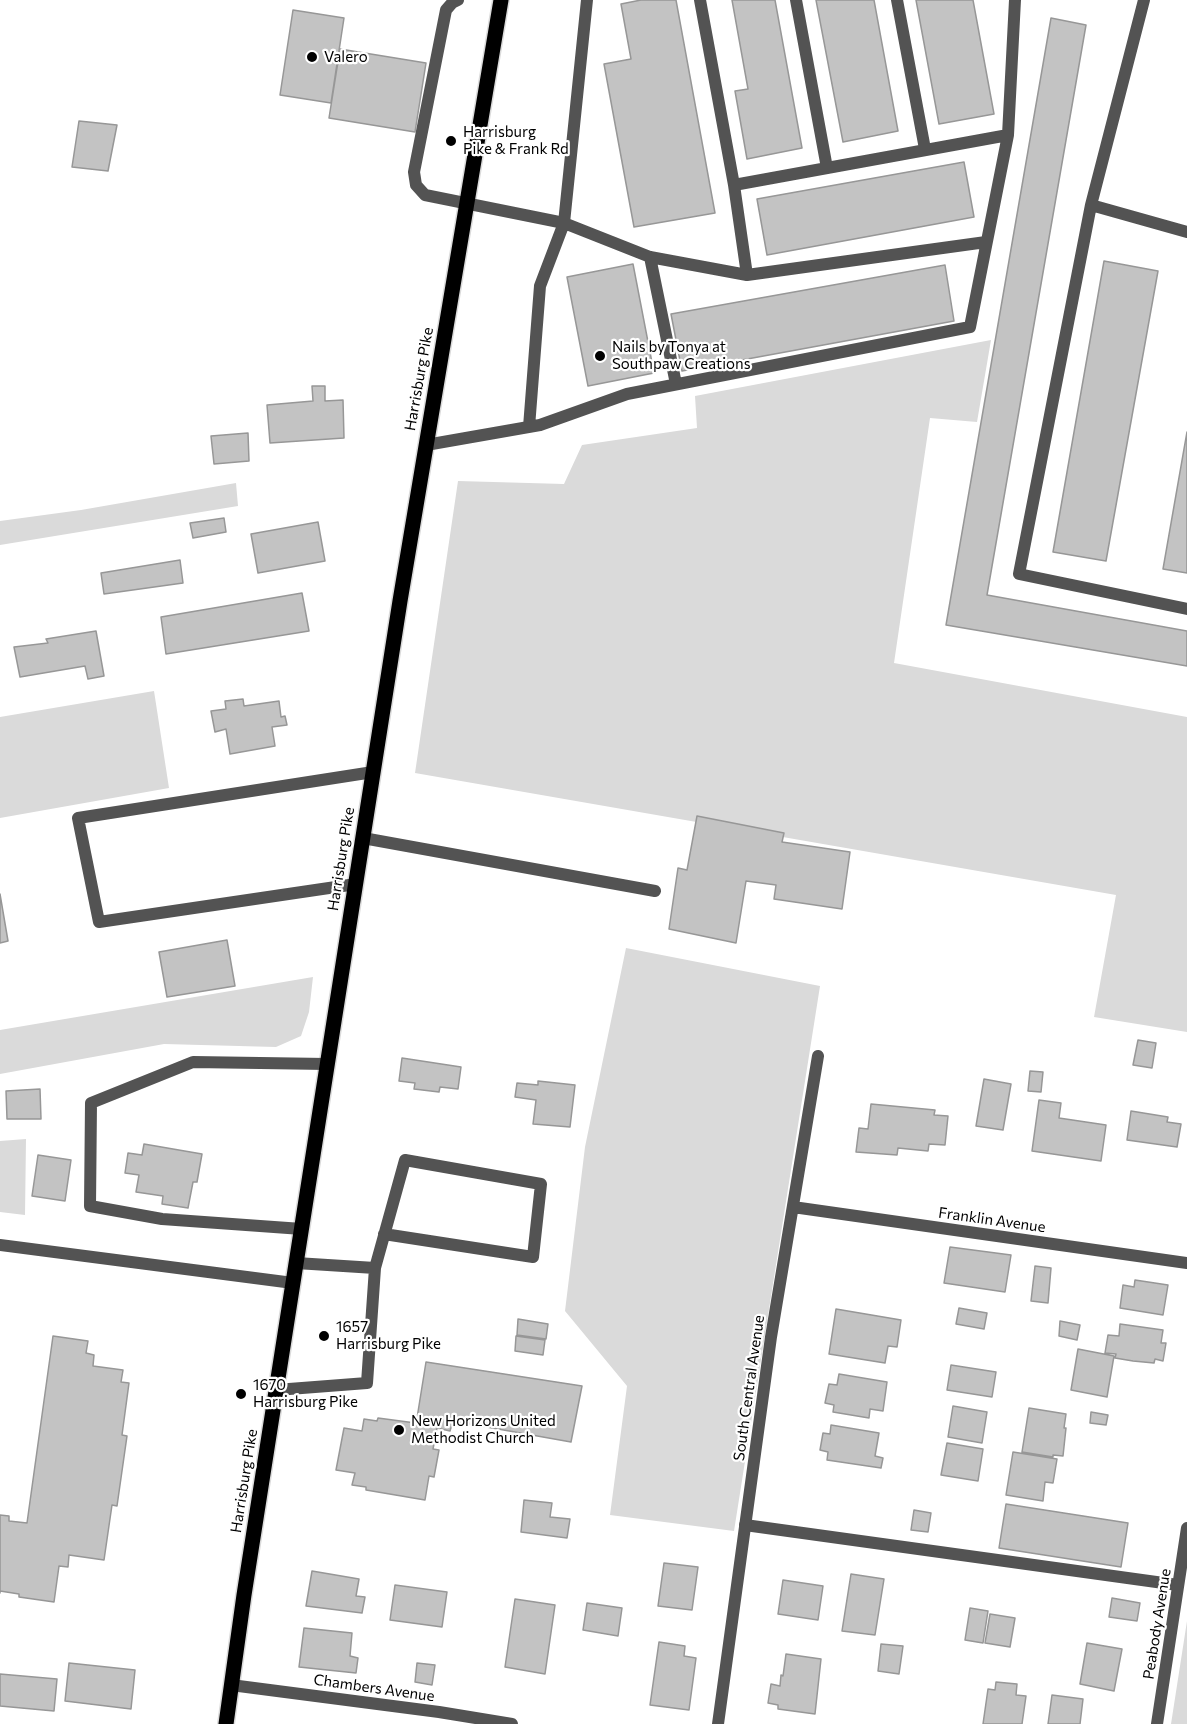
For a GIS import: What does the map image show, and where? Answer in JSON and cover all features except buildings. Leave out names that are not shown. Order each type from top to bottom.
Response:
[{"type":"main road","name":"Harrisburg Pike","points":[[226,1724],[373,772],[501,0]]},
{"type":"street","points":[[458,0],[446,10],[414,172],[416,185],[425,195],[564,223],[650,257],[747,275],[986,242]]},
{"type":"street","points":[[528,427],[540,286],[564,223],[587,0]]},
{"type":"street","points":[[700,0],[734,185],[747,275]]},
{"type":"street","points":[[796,0],[827,168]]},
{"type":"street","points":[[897,0],[926,150]]},
{"type":"street","points":[[426,445],[540,425],[627,394],[970,327],[1008,135],[1015,0]]},
{"type":"street","points":[[1144,0],[1091,205],[1019,574],[1187,609]]},
{"type":"street","points":[[734,185],[1008,135]]},
{"type":"street","points":[[1091,205],[1187,232]]},
{"type":"street","points":[[650,257],[676,384]]},
{"type":"street","points":[[356,884],[99,922],[78,818],[373,772]]},
{"type":"street","points":[[363,838],[655,891]]},
{"type":"street","name":"South Central Avenue","points":[[718,1724],[771,1336],[818,1056]]},
{"type":"street","points":[[302,1229],[162,1219],[90,1206],[91,1103],[193,1062],[327,1064]]},
{"type":"street","points":[[276,1390],[367,1383],[375,1268],[384,1234],[405,1160],[541,1185],[534,1257],[384,1234]]},
{"type":"street","name":"Franklin Avenue","points":[[794,1207],[1187,1263]]},
{"type":"street","points":[[0,1245],[293,1283]]},
{"type":"street","points":[[296,1263],[375,1268]]},
{"type":"street","points":[[745,1525],[1178,1585]]},
{"type":"street","name":"Peabody Avenue","points":[[1156,1724],[1187,1528]]},
{"type":"street","name":"Chambers Avenue","points":[[231,1684],[482,1722],[512,1724]]},
{"type":"shaded area","points":[[991,340],[977,422],[930,418],[894,663],[1187,717],[1187,1032],[1094,1017],[1116,895],[415,773],[458,481],[564,484],[582,445],[697,428],[695,396]]},
{"type":"shaded area","points":[[236,483],[238,506],[0,545],[0,521],[81,510]]},
{"type":"shaded area","points":[[154,691],[169,788],[0,818],[0,717]]},
{"type":"shaded area","points":[[626,948],[820,986],[734,1531],[610,1515],[627,1386],[565,1311],[585,1147]]},
{"type":"shaded area","points":[[313,977],[309,1012],[301,1036],[276,1047],[164,1044],[0,1074],[0,1030]]},
{"type":"shaded area","points":[[26,1139],[25,1215],[0,1212],[0,1141]]},
{"type":"shaded area","points":[[1187,1621],[1187,1724],[1171,1724]]},
{"type":"place","name":"Valero","points":[[312,57]]},
{"type":"place","name":"Harrisburg Pike & Frank Rd","points":[[451,141]]},
{"type":"place","name":"Nails by Tonya at Southpaw Creations","points":[[600,356]]},
{"type":"place","name":"1657 Harrisburg Pike","points":[[324,1336]]},
{"type":"place","name":"1670 Harrisburg Pike","points":[[241,1394]]},
{"type":"place","name":"New Horizons United Methodist Church","points":[[399,1430]]}]
